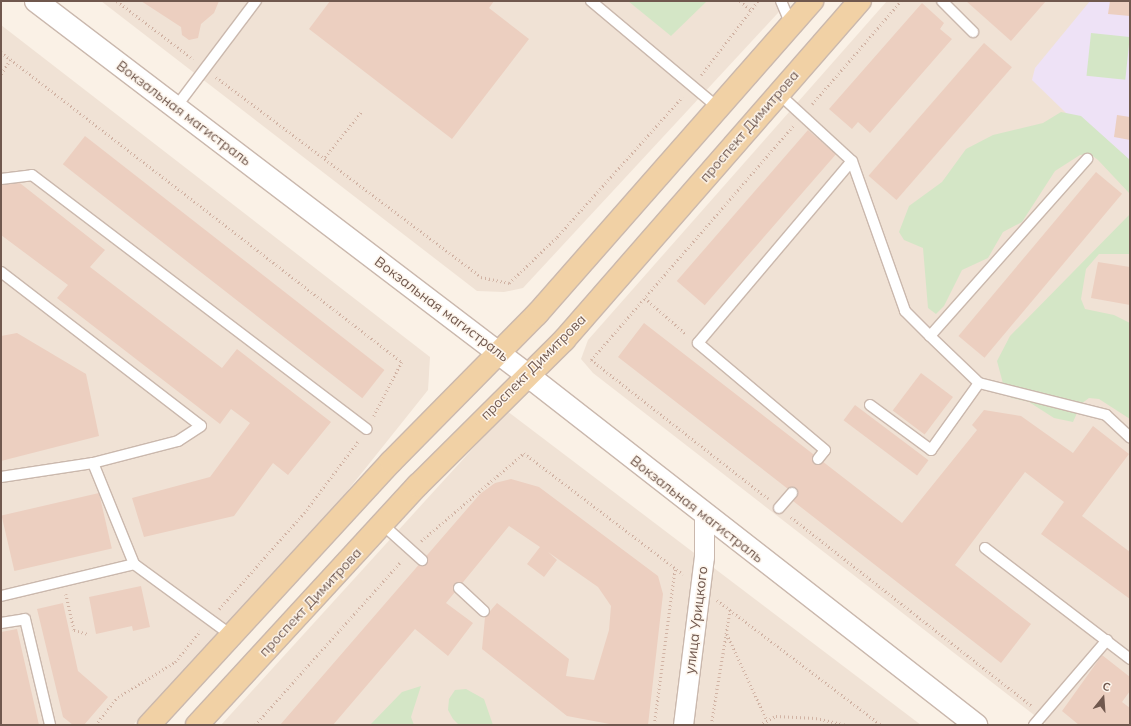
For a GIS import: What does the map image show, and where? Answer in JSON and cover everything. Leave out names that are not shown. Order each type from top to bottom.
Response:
[{"type":"main road","name":"Вокзальная магистраль","points":[[36,1],[497,351],[704,515],[976,725]]},
{"type":"main road","points":[[149,725],[231,635],[497,351],[537,314],[716,106],[812,1]]},
{"type":"main road","name":"проспект Димитрова","points":[[197,725],[382,524],[526,374],[564,340],[778,93],[860,1]]},
{"type":"street","name":"улица Урицкого","points":[[683,725],[704,557],[704,515]]},
{"type":"lane","points":[[176,107],[256,1]]},
{"type":"lane","points":[[590,1],[716,106]]},
{"type":"lane","points":[[781,1],[791,24]]},
{"type":"lane","points":[[942,1],[972,32]]},
{"type":"lane","points":[[778,93],[852,161],[905,311],[930,336],[979,383],[1106,415],[1130,437]]},
{"type":"lane","points":[[930,336],[1087,159]]},
{"type":"lane","points":[[818,459],[825,450],[698,343],[852,161]]},
{"type":"lane","points":[[1,179],[32,175],[367,429]]},
{"type":"lane","points":[[1,272],[201,426],[178,441],[93,463],[1,477]]},
{"type":"lane","points":[[870,405],[931,450],[979,383]]},
{"type":"lane","points":[[93,463],[134,564],[231,635]]},
{"type":"lane","points":[[779,508],[792,493]]},
{"type":"lane","points":[[382,524],[422,560]]},
{"type":"lane","points":[[985,548],[1130,659]]},
{"type":"lane","points":[[1,596],[63,583],[134,564]]},
{"type":"lane","points":[[459,588],[484,611]]},
{"type":"lane","points":[[1,623],[25,618],[50,725]]},
{"type":"lane","points":[[1034,725],[1107,640]]},
{"type":"path","points":[[117,1],[205,69],[325,157],[481,277],[508,283],[557,237],[692,86],[758,1]]},
{"type":"path","points":[[740,1],[751,10]]},
{"type":"path","points":[[901,1],[591,360],[1042,714]]},
{"type":"path","points":[[1,52],[402,362],[367,429],[304,512],[210,619],[175,662],[118,697],[96,725]]},
{"type":"path","points":[[1,74],[10,60]]},
{"type":"path","points":[[325,157],[362,111]]},
{"type":"path","points":[[645,298],[698,343]]},
{"type":"path","points":[[255,725],[411,550],[524,453]]},
{"type":"path","points":[[654,725],[675,567]]},
{"type":"path","points":[[63,583],[74,630],[88,634]]},
{"type":"path","points":[[711,725],[730,609]]},
{"type":"path","points":[[726,633],[767,720]]},
{"type":"path","points":[[759,725],[776,716],[816,718],[847,725]]},
{"type":"shaded area","points":[[101,1],[789,1],[523,288],[504,292],[477,291]]},
{"type":"shaded area","points":[[887,1],[1130,1],[1130,725],[1047,725],[593,373],[581,359],[588,340]]},
{"type":"shaded area","points":[[1090,1],[1130,1],[1130,175],[1032,80],[1035,68]]},
{"type":"shaded area","points":[[1,25],[430,357],[428,390],[297,554],[133,725],[1,725]]},
{"type":"shaded area","points":[[507,411],[921,725],[221,725]]},
{"type":"green space","points":[[628,1],[707,1],[671,36]]},
{"type":"green space","points":[[1091,33],[1130,37],[1125,80],[1087,76]]},
{"type":"green space","points":[[1061,112],[1081,116],[1130,160],[1130,194],[1098,160],[1090,154],[1080,155],[1055,171],[1022,222],[1003,232],[988,258],[962,270],[944,306],[936,314],[928,308],[923,248],[904,240],[899,232],[909,206],[942,182],[966,149],[993,135],[1043,123]]},
{"type":"green space","points":[[1130,214],[1130,254],[1099,254],[1086,269],[1081,299],[1085,309],[1114,315],[1130,323],[1130,419],[1099,399],[1089,398],[1081,404],[1073,422],[1054,418],[1029,402],[1011,398],[1005,391],[997,361],[1010,336]]},
{"type":"green space","points":[[421,686],[411,717],[414,725],[370,725],[402,692]]},
{"type":"green space","points":[[466,689],[484,699],[493,725],[459,725],[453,719],[448,710],[449,699],[455,690]]},
{"type":"building","points":[[141,1],[219,1],[214,13],[201,24],[198,38],[189,40],[182,35],[181,27]]},
{"type":"building","points":[[330,1],[494,1],[489,8],[529,39],[452,139],[309,29]]},
{"type":"building","points":[[966,1],[1046,1],[1011,41]]},
{"type":"building","points":[[1110,1],[1130,1],[1130,16],[1108,14]]},
{"type":"building","points":[[922,3],[944,23],[940,29],[952,39],[870,133],[858,122],[852,129],[829,109]]},
{"type":"building","points":[[984,43],[1012,67],[896,200],[869,176]]},
{"type":"building","points":[[1117,115],[1130,117],[1130,140],[1114,137]]},
{"type":"building","points":[[808,130],[836,154],[705,305],[677,281]]},
{"type":"building","points":[[85,136],[384,370],[362,398],[63,164]]},
{"type":"building","points":[[1096,172],[1122,194],[984,358],[958,336]]},
{"type":"building","points":[[16,180],[105,250],[90,267],[222,368],[237,349],[331,422],[288,475],[273,463],[234,516],[144,537],[132,498],[210,477],[250,423],[231,409],[220,424],[57,298],[68,285],[1,235],[1,183]]},
{"type":"building","points":[[1098,262],[1130,267],[1130,305],[1091,298]]},
{"type":"building","points":[[644,323],[902,523],[977,430],[972,425],[984,410],[1021,416],[1073,453],[1093,426],[1129,454],[1082,516],[1130,552],[1130,599],[1041,534],[1064,502],[1025,472],[955,565],[1031,624],[1001,663],[793,501],[797,496],[618,357]]},
{"type":"building","points":[[17,333],[86,374],[99,436],[1,461],[1,336]]},
{"type":"building","points":[[921,373],[953,397],[925,435],[893,411]]},
{"type":"building","points":[[855,405],[928,460],[917,476],[844,420]]},
{"type":"building","points":[[511,479],[539,487],[658,576],[663,594],[648,725],[615,725],[567,716],[482,649],[485,617],[497,603],[569,659],[566,676],[594,680],[609,630],[611,606],[598,587],[548,552],[557,560],[544,577],[527,564],[540,547],[509,526],[446,603],[473,623],[448,656],[415,629],[333,725],[280,725],[480,494],[495,483]]},
{"type":"building","points":[[99,493],[112,549],[14,571],[2,515]]},
{"type":"building","points":[[141,586],[150,627],[133,631],[132,626],[96,634],[89,597]]},
{"type":"building","points":[[63,603],[78,671],[108,697],[84,725],[73,725],[63,717],[37,609]]},
{"type":"building","points":[[17,629],[39,725],[1,725],[1,632]]},
{"type":"building","points":[[1102,655],[1130,677],[1130,691],[1122,702],[1130,708],[1130,725],[1079,725],[1062,711]]}]
